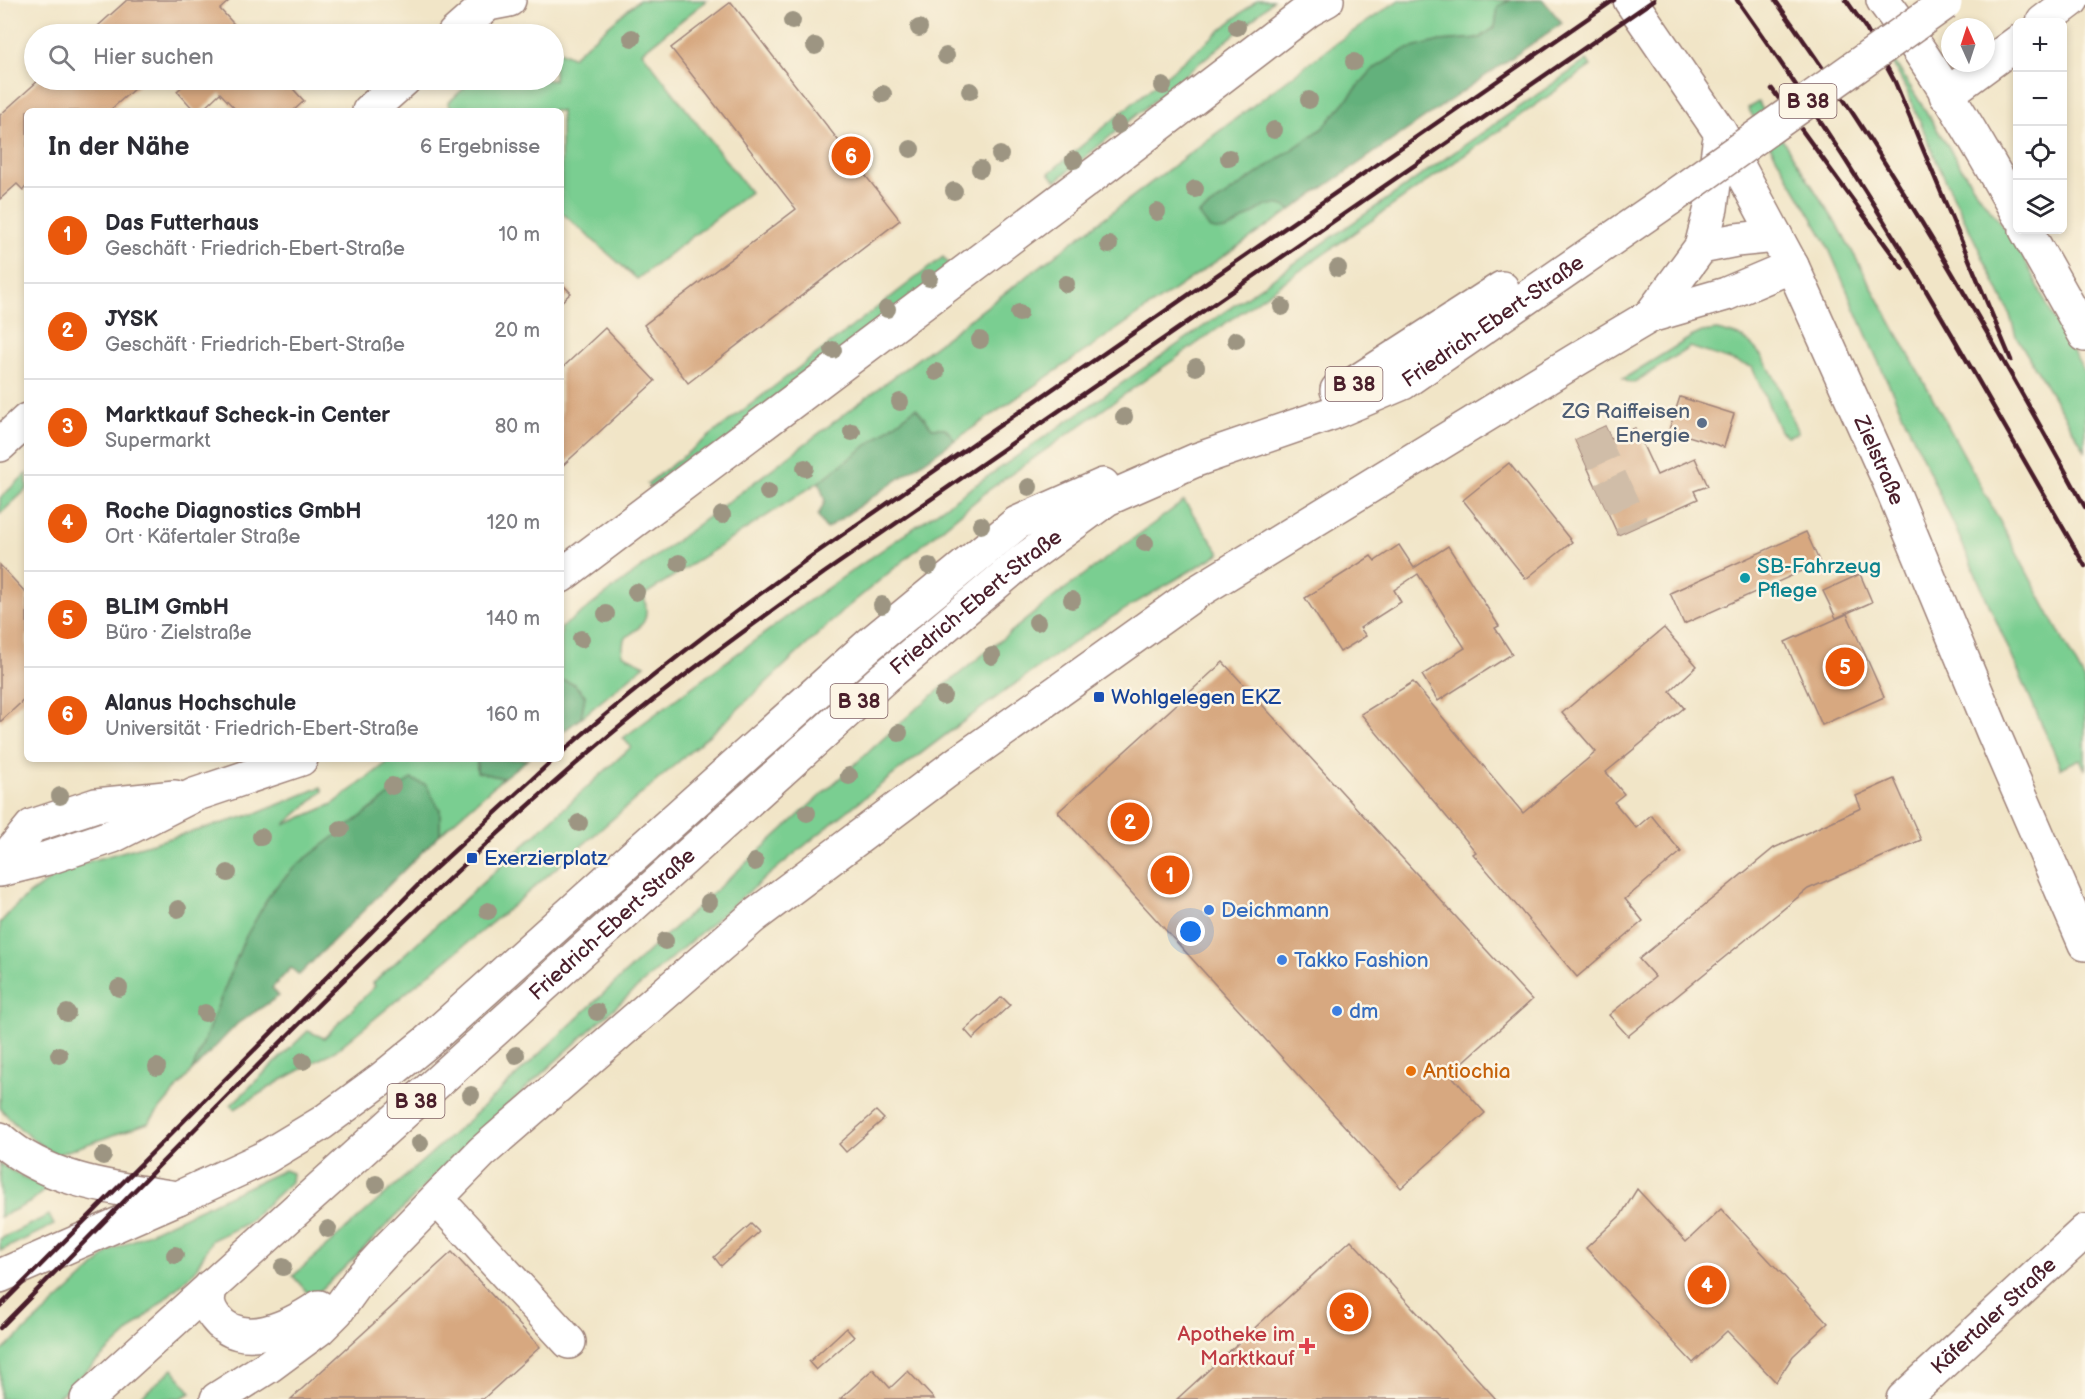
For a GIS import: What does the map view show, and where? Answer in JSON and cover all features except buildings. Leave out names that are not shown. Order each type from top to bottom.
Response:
[{"type":"street","points":[[465,24],[488,4],[509,0]]},
{"type":"street","name":"Zielstraße","points":[[1630,0],[1720,132],[1792,266],[1888,479],[1992,732],[2085,944]]},
{"type":"street","points":[[1883,0],[1917,46],[2013,205]]},
{"type":"street","points":[[2048,18],[2072,0]]},
{"type":"street","points":[[2078,0],[2085,9]]},
{"type":"street","name":"B 38","points":[[1664,191],[1938,1]]},
{"type":"street","points":[[564,574],[1318,3]]},
{"type":"street","points":[[1946,95],[2013,46]]},
{"type":"street","points":[[372,108],[393,90]]},
{"type":"street","points":[[1650,316],[1701,247],[1711,208],[1720,132]]},
{"type":"street","name":"Friedrich-Ebert-Straße","points":[[0,1276],[264,1158],[322,1123],[383,1078],[427,1042],[870,645],[1017,523],[1113,481],[1353,384],[1569,245],[1664,191]]},
{"type":"street","name":"Friedrich-Ebert-Straße","points":[[87,1399],[885,678],[1021,562],[1107,499],[1196,460],[1330,414],[1403,383],[1664,191]]},
{"type":"street","points":[[2028,234],[2085,335]]},
{"type":"street","points":[[1701,247],[1736,240],[1776,236]]},
{"type":"street","points":[[217,1399],[269,1366],[319,1329],[337,1311],[360,1279],[482,1152],[754,916],[959,762],[1197,592],[1650,316],[1726,294],[1792,266]]},
{"type":"street","points":[[0,445],[24,423]]},
{"type":"street","points":[[0,870],[48,858],[112,837],[194,795],[292,762]]},
{"type":"street","points":[[0,865],[32,826],[96,805],[194,795]]},
{"type":"street","points":[[0,1139],[28,1160],[66,1176],[127,1191],[178,1198]]},
{"type":"street","points":[[436,1199],[569,1341]]},
{"type":"street","name":"Käfertaler Straße","points":[[1903,1399],[2085,1232]]},
{"type":"street","points":[[211,1286],[208,1304],[211,1313],[219,1323],[236,1332],[256,1333],[276,1330],[300,1320],[360,1279]]},
{"type":"green space","points":[[639,0],[707,0],[642,52],[750,192],[637,279],[564,215],[564,108],[451,108],[448,103],[462,90],[564,90],[564,53],[572,57]]},
{"type":"green space","points":[[1257,0],[1273,0],[1056,181],[1049,173]]},
{"type":"green space","points":[[1399,0],[1511,0],[1499,6],[1495,27],[1480,38],[1440,41],[1372,70],[1323,128],[1199,214],[1224,230],[1271,203],[1282,204],[1291,210],[955,440],[945,428],[932,428],[916,408],[819,482],[644,595],[646,617],[641,626],[624,639],[622,654],[645,665],[581,718],[585,695],[574,684],[564,681],[564,626],[1336,43]]},
{"type":"green space","points":[[1511,0],[1543,0],[1562,23],[1291,210],[1282,205],[1265,206],[1225,230],[1210,229],[1199,214],[1323,128],[1372,70],[1404,50],[1440,41],[1480,38],[1495,27],[1498,6]]},
{"type":"green space","points":[[1879,37],[1976,191],[2018,246],[2054,319],[2085,373],[2085,450],[2016,336],[2009,312],[1937,162],[1907,91]]},
{"type":"green space","points":[[1587,60],[1591,66],[990,489],[845,609],[722,724],[517,902],[335,1051],[235,1109],[231,1105],[308,1031],[324,1038],[375,986],[373,983],[631,747],[623,738],[800,607]]},
{"type":"green space","points":[[1758,102],[1841,231],[2085,681],[2085,770],[2080,759],[2061,768],[1825,240],[1748,108]]},
{"type":"green space","points":[[943,257],[953,269],[656,496],[647,484]]},
{"type":"green space","points":[[1717,330],[1741,337],[1757,350],[1777,384],[1798,433],[1787,436],[1780,431],[1752,367],[1690,347],[1635,382],[1630,383],[1623,379],[1691,337],[1702,332]]},
{"type":"green space","points":[[916,408],[932,428],[945,428],[955,440],[826,529],[818,516],[825,501],[819,482]]},
{"type":"green space","points":[[24,476],[24,492],[0,514],[0,498]]},
{"type":"green space","points":[[1184,501],[1220,553],[1100,625],[1004,692],[926,750],[774,870],[555,1061],[484,1127],[312,1298],[293,1276],[471,1118],[652,948],[917,708],[1054,597]]},
{"type":"green space","points":[[564,681],[574,684],[585,696],[581,718],[564,731]]},
{"type":"green space","points":[[388,762],[477,762],[477,772],[503,778],[440,834],[440,809],[411,779],[297,865],[272,891],[244,940],[192,1071],[148,1123],[56,1155],[26,1134],[6,1115],[0,1108],[0,923],[20,902],[52,879],[90,861],[258,813],[321,787],[323,791],[284,825],[333,804]]},
{"type":"green space","points":[[477,762],[524,762],[503,778],[477,772]]},
{"type":"green space","points":[[411,779],[426,785],[440,810],[440,834],[299,975],[291,968],[272,988],[279,996],[238,1023],[192,1071],[244,940],[272,891],[297,865]]},
{"type":"green space","points":[[0,1164],[23,1177],[45,1185],[46,1189],[29,1203],[0,1217]]},
{"type":"green space","points":[[284,1170],[292,1173],[291,1182],[247,1223],[212,1240],[194,1272],[56,1399],[0,1399],[0,1353],[110,1251]]},
{"type":"green space","points":[[49,1215],[54,1225],[0,1251],[0,1239]]},
{"type":"green space","points":[[173,1369],[191,1393],[179,1399],[138,1399]]},
{"type":"tunnel","points":[[1590,433],[1633,528]]},
{"type":"railway","points":[[564,750],[684,651],[813,555],[1614,0]]},
{"type":"railway","points":[[0,1328],[280,1043],[423,903],[496,835],[631,717],[824,573],[1654,0]]},
{"type":"railway","points":[[1737,0],[1821,122],[1900,248],[2085,566]]},
{"type":"railway","points":[[1775,0],[1859,123],[1938,249],[2085,507]]},
{"type":"railway","points":[[1846,0],[1865,27],[1895,82],[2011,360]]},
{"type":"railway","points":[[1772,89],[1903,269]]},
{"type":"railway","points":[[0,1306],[429,874],[551,762]]},
{"type":"place","name":"Alanus Hochschule","points":[[851,156]]},
{"type":"place","name":"ZG Raiffeisen Energie","points":[[1702,423]]},
{"type":"place","name":"SB-Fahrzeug Pflege","points":[[1745,578]]},
{"type":"place","name":"BLIM GmbH","points":[[1845,667]]},
{"type":"place","name":"Wohlgelegen EKZ","points":[[1099,697]]},
{"type":"place","name":"JYSK","points":[[1130,822]]},
{"type":"place","name":"Exerzierplatz","points":[[472,858]]},
{"type":"place","name":"Das Futterhaus","points":[[1170,875]]},
{"type":"place","name":"Deichmann","points":[[1209,910]]},
{"type":"place","name":"Takko Fashion","points":[[1282,960]]},
{"type":"place","name":"dm","points":[[1337,1011]]},
{"type":"place","name":"Antiochia","points":[[1411,1071]]},
{"type":"place","name":"Roche Diagnostics GmbH","points":[[1707,1285]]},
{"type":"place","name":"Marktkauf Scheck-in Center","points":[[1349,1312]]},
{"type":"place","name":"Apotheke im Marktkauf","points":[[1307,1346]]}]
